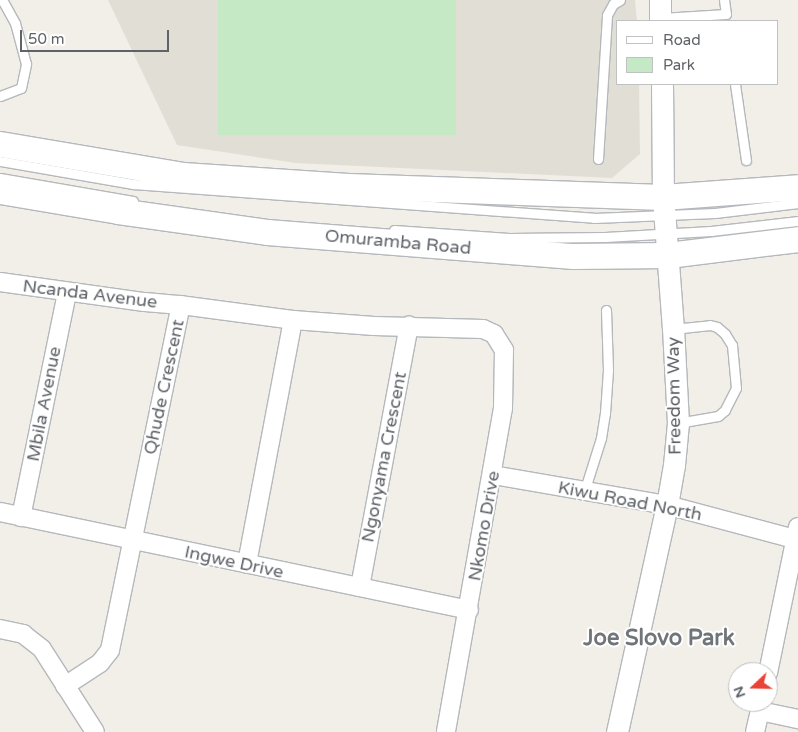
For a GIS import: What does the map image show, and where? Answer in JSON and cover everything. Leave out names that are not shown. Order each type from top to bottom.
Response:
[{"type":"main road","name":"Omuramba Road","points":[[0,144],[183,175],[358,187],[665,225],[798,239]]},
{"type":"main road","name":"Omuramba Road","points":[[0,191],[118,211],[267,232],[573,256],[665,225],[798,188]]},
{"type":"street","name":"Freedom Way","points":[[617,732],[667,505],[674,465],[678,423],[674,329],[665,225],[662,85]]},
{"type":"street","name":"Ncanda Avenue","points":[[0,282],[181,305]]},
{"type":"street","name":"Mbila Avenue","points":[[21,517],[67,292]]},
{"type":"street","name":"Qhude Crescent","points":[[65,686],[100,663],[110,650],[181,305],[294,320]]},
{"type":"street","points":[[247,564],[294,320],[374,326],[409,326]]},
{"type":"street","name":"Nkomo Drive","points":[[409,326],[484,329],[494,334],[504,350],[503,408],[494,475],[446,732]]},
{"type":"street","name":"Ngonyama Crescent","points":[[360,588],[409,326]]},
{"type":"street","name":"Kiwu Road North","points":[[494,475],[667,505],[796,533]]},
{"type":"street","name":"Ingwe Drive","points":[[0,512],[469,610]]},
{"type":"street","points":[[772,662],[791,602],[796,533]]},
{"type":"street","points":[[0,630],[23,634],[42,648],[95,732]]},
{"type":"street","points":[[755,732],[760,712]]},
{"type":"street","points":[[778,712],[798,719]]},
{"type":"lane","points":[[0,96],[21,88],[26,64],[15,23],[2,0]]},
{"type":"lane","points":[[598,159],[607,16],[614,4],[620,0]]},
{"type":"lane","points":[[660,13],[726,18],[724,0]]},
{"type":"lane","points":[[735,85],[746,160]]},
{"type":"lane","points":[[0,161],[134,184],[594,218],[665,225],[798,221]]},
{"type":"lane","points":[[0,178],[140,202]]},
{"type":"lane","points":[[383,229],[509,238],[614,237],[715,212],[798,203]]},
{"type":"lane","points":[[584,492],[601,438],[605,413],[608,370],[606,310]]},
{"type":"lane","points":[[674,329],[710,325],[717,327],[732,345],[736,382],[736,388],[725,410],[712,417],[678,423]]},
{"type":"shaded area","points":[[108,0],[635,0],[637,20],[616,20],[616,85],[639,85],[640,154],[612,178],[296,163],[177,145]]},
{"type":"green space","points":[[218,0],[456,0],[456,135],[218,135]]},
{"type":"district","name":"Joe Slovo Park","points":[[659,639]]}]
